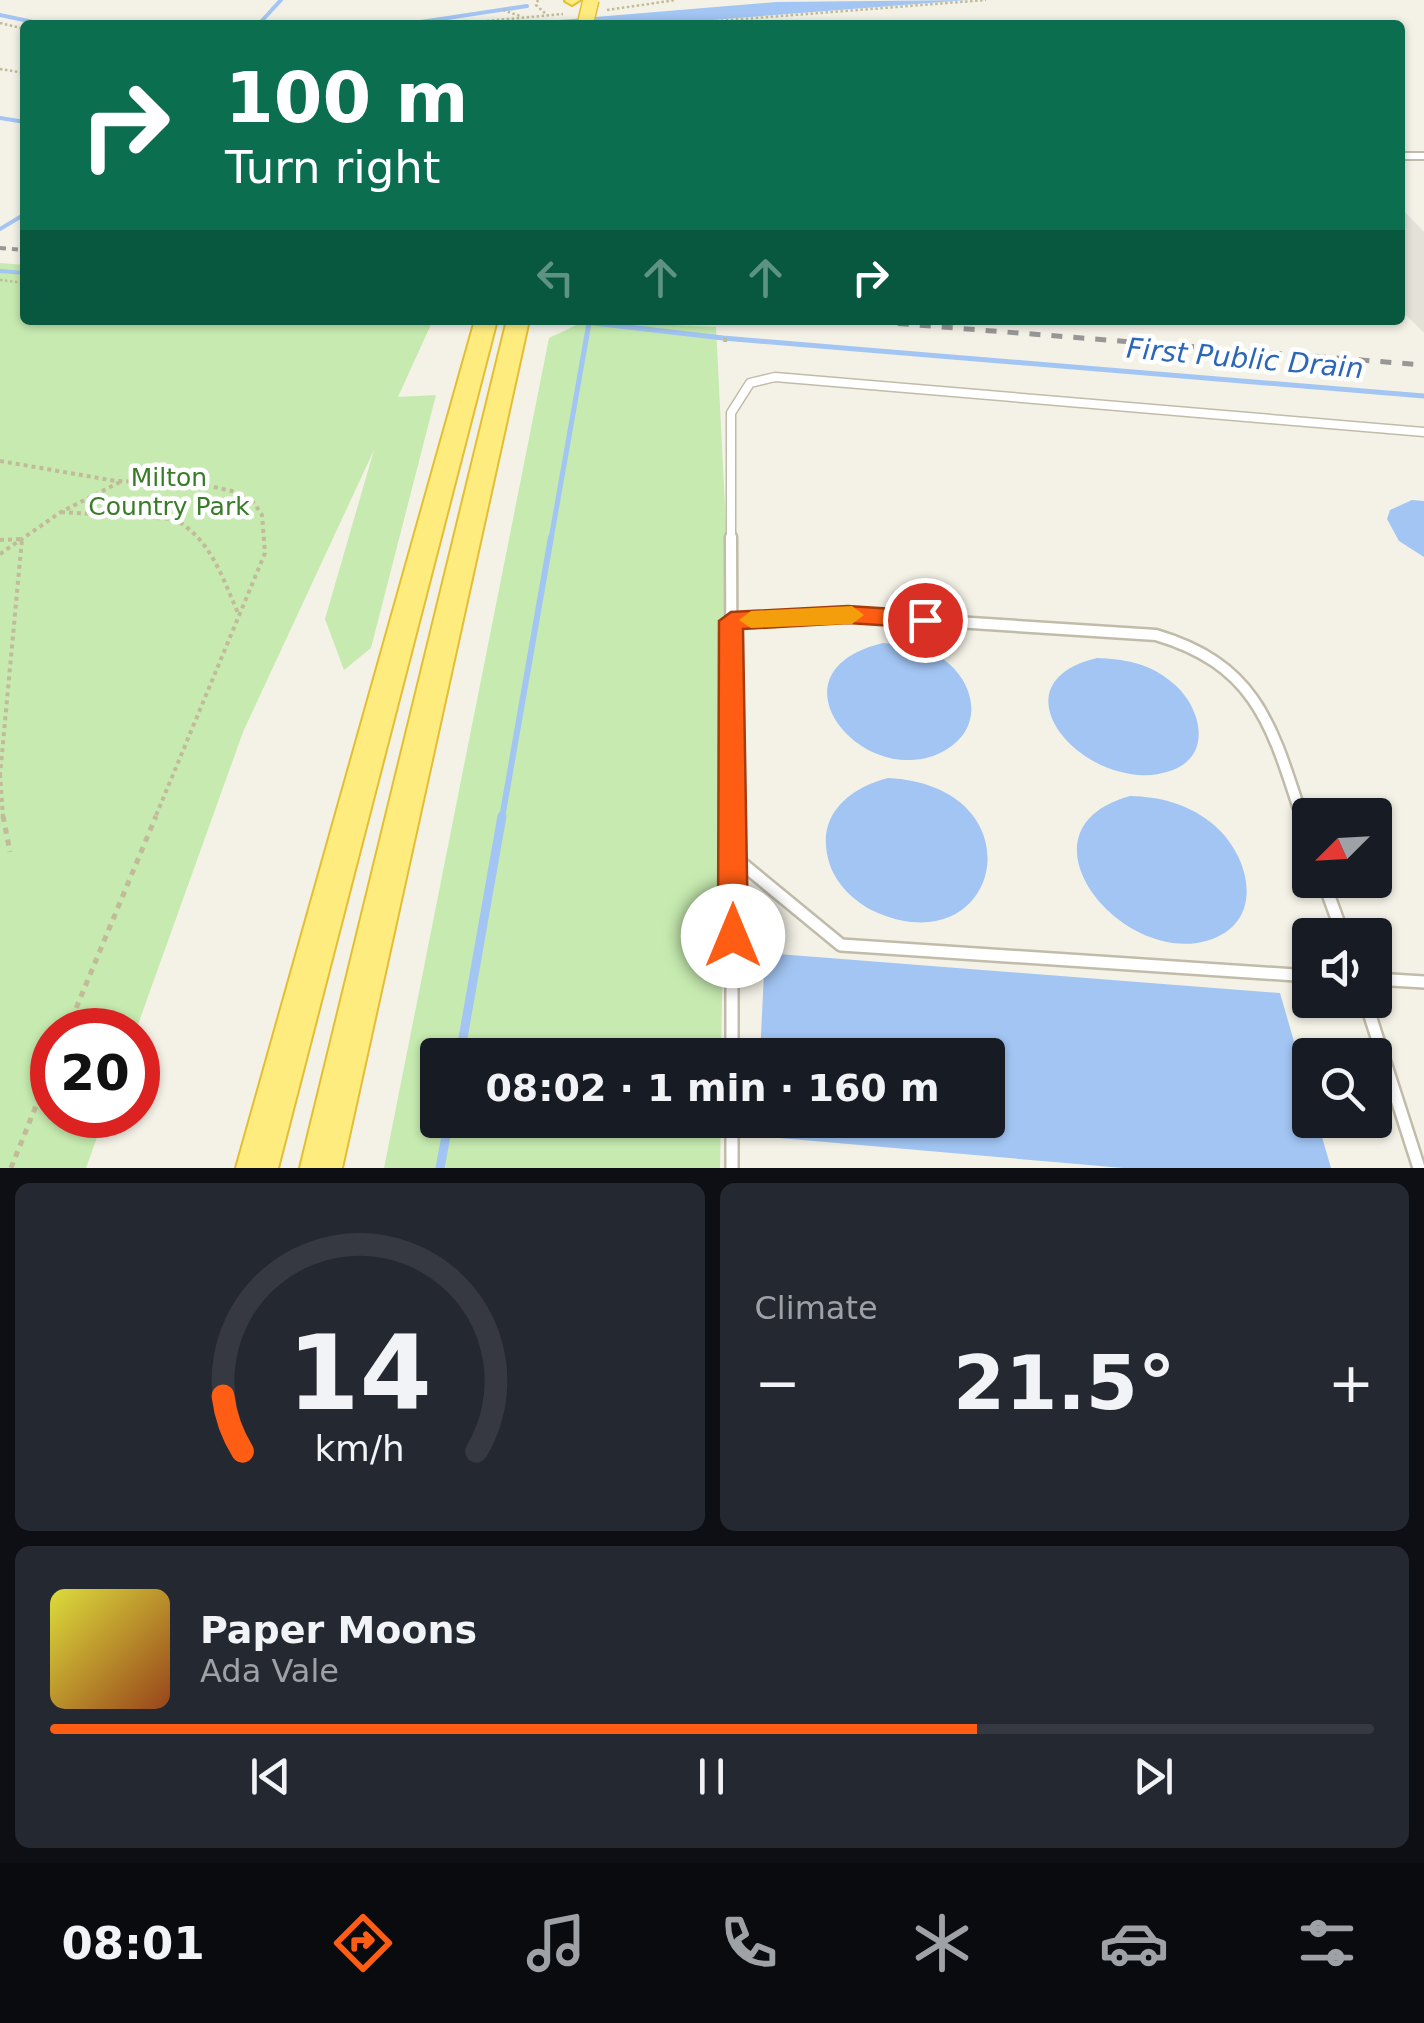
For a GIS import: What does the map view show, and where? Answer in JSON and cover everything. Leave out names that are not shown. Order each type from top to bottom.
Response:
[{"type":"highway","points":[[257,1168],[506,325]]},
{"type":"highway","points":[[320,1168],[506,325]]},
{"type":"lane","points":[[732,1038],[731,413],[750,384],[775,377],[1424,432]]},
{"type":"lane","points":[[731,621],[848,615],[1156,635],[1196,648],[1231,671],[1265,716],[1294,798]]},
{"type":"lane","points":[[734,857],[841,946],[1292,975]]},
{"type":"lane","points":[[1392,980],[1424,982]]},
{"type":"lane","points":[[1371,1018],[1419,1168]]},
{"type":"lane","points":[[732,1138],[732,1168]]},
{"type":"path","points":[[538,0],[536,5],[548,16]]},
{"type":"path","points":[[606,10],[676,0]]},
{"type":"path","points":[[730,20],[986,0]]},
{"type":"path","points":[[501,20],[548,16],[570,7]]},
{"type":"path","points":[[724,342],[726,334]]},
{"type":"path","points":[[0,462],[120,482],[224,487],[251,500],[265,520],[268,536],[265,553],[77,1008]]},
{"type":"path","points":[[0,554],[61,512],[120,482]]},
{"type":"path","points":[[61,512],[174,520],[188,525],[203,538],[238,613]]},
{"type":"path","points":[[0,540],[22,538]]},
{"type":"path","points":[[10,852],[2,828],[0,774],[22,538]]},
{"type":"path","points":[[11,1168],[30,1121]]},
{"type":"shaded area","points":[[1405,212],[1424,232],[1424,333],[1405,314]]},
{"type":"green space","name":"Milton Country Park","points":[[0,263],[20,265],[20,325],[431,325],[398,397],[436,395],[371,648],[344,670],[325,619],[374,450],[243,732],[144,1008],[30,1008],[30,1138],[97,1138],[86,1168],[0,1168]]},
{"type":"green space","points":[[577,325],[716,327],[729,586],[721,1038],[420,1038],[420,1138],[721,1138],[720,1168],[384,1168],[549,338]]},
{"type":"water","points":[[968,0],[712,20],[558,20],[776,2]]},
{"type":"water","points":[[1412,500],[1424,501],[1424,557],[1399,541],[1387,519],[1390,510]]},
{"type":"water","points":[[883,643],[929,651],[956,671],[965,685],[971,714],[967,728],[942,752],[912,760],[883,756],[857,743],[838,723],[828,701],[830,678],[848,658]]},
{"type":"water","points":[[1097,658],[1144,666],[1180,690],[1189,701],[1198,728],[1194,754],[1184,764],[1170,771],[1140,775],[1110,769],[1083,754],[1062,735],[1050,713],[1050,691],[1065,672]]},
{"type":"water","points":[[888,778],[936,788],[968,810],[985,838],[987,868],[976,895],[954,915],[921,922],[878,913],[849,894],[833,873],[826,848],[830,820],[847,798]]},
{"type":"water","points":[[1130,796],[1162,800],[1191,810],[1209,821],[1235,850],[1243,868],[1245,904],[1239,919],[1226,932],[1206,941],[1173,943],[1141,933],[1112,914],[1090,890],[1078,863],[1079,836],[1095,813]]},
{"type":"water","points":[[765,953],[1280,993],[1293,1038],[1292,1138],[1322,1138],[1331,1168],[1123,1168],[779,1138],[1005,1138],[1005,1038],[761,1038]]},
{"type":"waterway","points":[[263,20],[281,0]]},
{"type":"waterway","points":[[434,20],[527,6]]},
{"type":"waterway","points":[[0,15],[24,20]]},
{"type":"waterway","points":[[0,118],[20,121]]},
{"type":"waterway","points":[[0,229],[20,217]]},
{"type":"waterway","points":[[0,271],[20,273]]},
{"type":"waterway","points":[[551,539],[589,325]]},
{"type":"waterway","name":"First Public Drain","points":[[610,325],[723,338],[1424,396]]},
{"type":"waterway","points":[[502,818],[551,537]]},
{"type":"waterway","points":[[463,1038],[502,816]]},
{"type":"waterway","points":[[440,1168],[446,1138]]},
{"type":"railway","points":[[0,248],[20,250]]},
{"type":"railway","points":[[917,325],[1424,365]]},
{"type":"slow traffic","points":[[751,620],[852,615]]},
{"type":"route","points":[[733,936],[731,621],[848,615],[925,620]]}]
